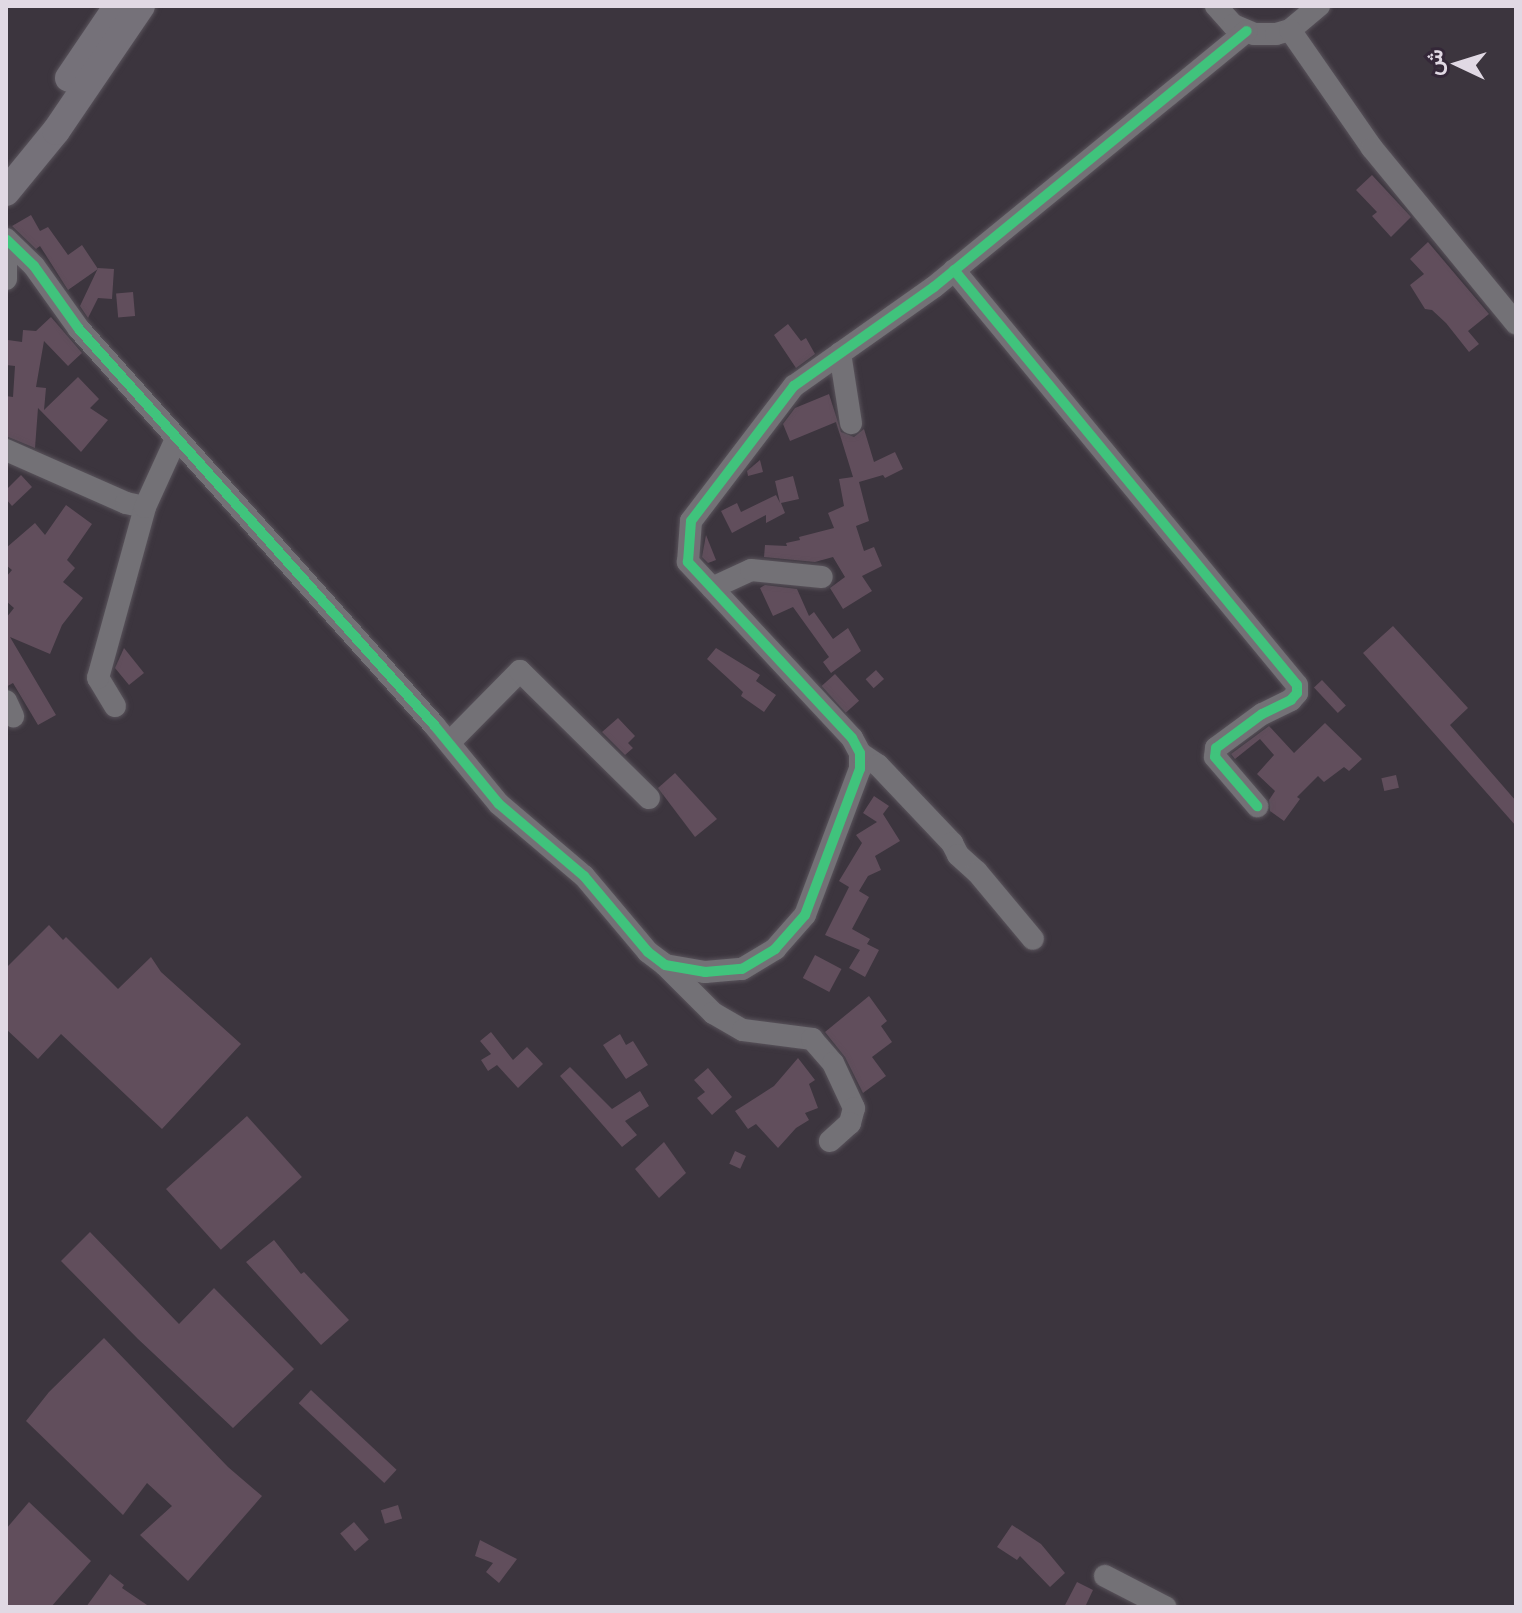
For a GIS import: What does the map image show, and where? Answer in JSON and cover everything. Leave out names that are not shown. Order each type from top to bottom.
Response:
[{"type":"main road","points":[[6,167],[40,124],[118,6]]},
{"type":"main road","points":[[6,192],[56,131],[141,6]]},
{"type":"street","points":[[1216,6],[1233,25],[1247,31],[1276,34],[1290,30],[1319,6]]},
{"type":"street","points":[[1290,30],[1372,148],[1516,323]]},
{"type":"street","points":[[665,965],[705,972],[742,969],[775,949],[805,915],[860,769],[860,753],[852,738],[688,562],[691,521],[794,386],[954,270],[1247,31]]},
{"type":"street","points":[[6,279],[7,240]]},
{"type":"street","points":[[7,240],[34,266],[79,329],[449,743],[499,804],[584,876],[648,952],[713,1013],[743,1030],[812,1039],[833,1063],[854,1108],[850,1123],[830,1141]]},
{"type":"street","points":[[954,270],[1297,685],[1297,693],[1291,700],[1262,714],[1216,748],[1215,757],[1257,806]]},
{"type":"street","points":[[840,353],[851,423]]},
{"type":"street","points":[[115,706],[98,678],[145,507],[176,439]]},
{"type":"street","points":[[6,450],[126,503],[145,507]]},
{"type":"street","points":[[712,588],[751,570],[822,577]]},
{"type":"street","points":[[449,743],[520,671],[649,798]]},
{"type":"street","points":[[860,753],[878,765],[952,843],[1033,939]]},
{"type":"street","points":[[1105,1576],[1165,1607]]},
{"type":"building","points":[[1372,175],[1411,217],[1391,237],[1372,216],[1377,212],[1356,190]]},
{"type":"building","points":[[31,215],[40,231],[48,227],[68,255],[82,245],[98,269],[68,290],[40,246],[36,249],[12,226]]},
{"type":"building","points":[[1428,242],[1489,314],[1468,331],[1479,344],[1469,352],[1446,323],[1432,310],[1425,309],[1410,285],[1424,274],[1410,259]]},
{"type":"building","points":[[98,268],[114,269],[112,299],[98,298],[88,318],[80,306]]},
{"type":"building","points":[[133,292],[135,316],[118,317],[116,293]]},
{"type":"building","points":[[51,317],[82,353],[68,366],[44,341],[36,387],[46,388],[44,410],[78,377],[99,399],[90,408],[108,420],[81,452],[38,408],[35,448],[6,436],[6,396],[13,397],[15,366],[6,365],[8,340],[22,342],[23,330],[36,331]]},
{"type":"building","points":[[788,324],[801,341],[806,338],[815,354],[796,368],[774,335]]},
{"type":"building","points":[[829,394],[841,432],[854,437],[864,429],[874,462],[895,452],[903,469],[885,478],[883,475],[859,482],[869,521],[856,526],[864,551],[874,547],[882,566],[862,576],[872,591],[843,609],[830,588],[845,577],[833,557],[815,562],[764,557],[765,545],[787,546],[786,543],[800,540],[799,537],[834,528],[828,513],[844,506],[839,479],[853,477],[836,422],[790,441],[783,424],[795,408]]},
{"type":"building","points":[[760,460],[763,472],[748,476],[747,471]]},
{"type":"building","points":[[21,475],[32,487],[12,506],[6,499],[6,490]]},
{"type":"building","points":[[793,476],[799,499],[781,503],[785,513],[766,523],[766,515],[732,533],[721,511],[737,503],[741,512],[776,495],[780,503],[775,481]]},
{"type":"building","points":[[66,505],[92,524],[67,560],[75,568],[63,582],[83,598],[62,625],[50,654],[10,637],[56,715],[38,725],[13,683],[6,687],[6,618],[14,608],[6,601],[6,577],[12,570],[6,565],[6,548],[35,523],[45,535]]},
{"type":"building","points":[[706,535],[716,560],[708,563],[702,557]]},
{"type":"building","points":[[765,585],[797,589],[809,616],[814,612],[833,639],[848,628],[861,651],[831,673],[823,662],[829,657],[793,607],[773,616],[760,588]]},
{"type":"building","points":[[1393,626],[1468,708],[1450,725],[1516,801],[1516,826],[1363,653]]},
{"type":"building","points":[[124,648],[144,673],[129,685],[115,668]]},
{"type":"building","points":[[716,648],[760,675],[756,681],[776,695],[764,712],[741,696],[743,692],[707,659]]},
{"type":"building","points":[[876,670],[884,679],[874,688],[866,679]]},
{"type":"building","points":[[835,674],[859,701],[846,713],[822,686]]},
{"type":"building","points":[[1322,680],[1346,706],[1338,713],[1314,688]]},
{"type":"building","points":[[618,718],[635,736],[628,743],[633,748],[625,755],[602,732]]},
{"type":"building","points":[[1325,723],[1362,759],[1349,771],[1344,767],[1324,782],[1318,776],[1297,797],[1300,799],[1284,821],[1270,811],[1269,800],[1275,791],[1257,774],[1274,755],[1260,739],[1235,759],[1231,754],[1269,726],[1294,753]]},
{"type":"building","points":[[675,773],[717,819],[695,837],[658,788]]},
{"type":"building","points":[[1396,775],[1399,788],[1384,791],[1381,778]]},
{"type":"building","points":[[874,796],[889,806],[883,814],[900,841],[875,856],[881,870],[868,876],[859,891],[869,897],[852,929],[870,939],[867,944],[879,950],[865,977],[849,968],[860,950],[825,935],[849,887],[839,881],[862,843],[856,835],[877,822],[863,813]]},
{"type":"building","points":[[49,925],[63,940],[66,937],[118,989],[151,957],[161,972],[241,1044],[162,1129],[61,1034],[38,1059],[6,1029],[6,968]]},
{"type":"building","points":[[815,955],[841,969],[829,992],[803,978]]},
{"type":"building","points":[[869,996],[887,1021],[881,1026],[892,1042],[872,1057],[886,1076],[863,1093],[845,1057],[825,1032]]},
{"type":"building","points":[[491,1032],[513,1060],[527,1047],[543,1064],[518,1088],[497,1065],[488,1071],[481,1060],[491,1054],[480,1041]]},
{"type":"building","points":[[620,1034],[626,1045],[633,1041],[648,1065],[626,1079],[603,1045]]},
{"type":"building","points":[[798,1058],[815,1080],[809,1084],[818,1108],[805,1113],[809,1120],[796,1128],[778,1148],[756,1124],[748,1129],[735,1111],[774,1086]]},
{"type":"building","points":[[570,1067],[612,1109],[640,1091],[649,1106],[625,1121],[637,1135],[622,1147],[560,1076]]},
{"type":"building","points":[[708,1068],[732,1097],[712,1115],[697,1098],[705,1092],[694,1080]]},
{"type":"building","points":[[247,1116],[302,1177],[221,1250],[166,1189]]},
{"type":"building","points":[[664,1142],[686,1173],[659,1198],[635,1169]]},
{"type":"building","points":[[735,1151],[746,1156],[740,1169],[729,1164]]},
{"type":"building","points":[[90,1232],[179,1324],[214,1288],[294,1369],[233,1428],[61,1261]]},
{"type":"building","points":[[274,1240],[301,1274],[304,1272],[349,1320],[321,1345],[246,1262]]},
{"type":"building","points":[[104,1338],[228,1467],[262,1496],[188,1581],[140,1535],[172,1506],[147,1483],[123,1515],[26,1421],[49,1392]]},
{"type":"building","points":[[311,1390],[397,1470],[384,1483],[299,1403]]},
{"type":"building","points":[[29,1502],[91,1561],[51,1607],[6,1607],[6,1529]]},
{"type":"building","points":[[398,1505],[402,1518],[385,1524],[381,1510]]},
{"type":"building","points":[[354,1522],[369,1540],[355,1551],[340,1534]]},
{"type":"building","points":[[1012,1525],[1041,1544],[1065,1573],[1050,1587],[1020,1556],[1017,1560],[997,1547]]},
{"type":"building","points":[[480,1540],[517,1559],[499,1583],[486,1572],[493,1563],[475,1556]]},
{"type":"building","points":[[110,1574],[124,1585],[122,1588],[150,1607],[86,1607]]},
{"type":"building","points":[[1077,1582],[1093,1590],[1085,1607],[1064,1607]]},
{"type":"cycle path","points":[[7,240],[34,266],[79,329],[434,725],[499,804],[584,876],[648,952],[665,965],[705,972],[742,969],[775,949],[805,915],[860,769],[860,753],[852,738],[688,562],[691,521],[794,386],[934,287],[1247,31]]},
{"type":"cycle path","points":[[954,270],[1297,685],[1297,693],[1291,700],[1262,714],[1216,748],[1215,757],[1257,806]]}]
